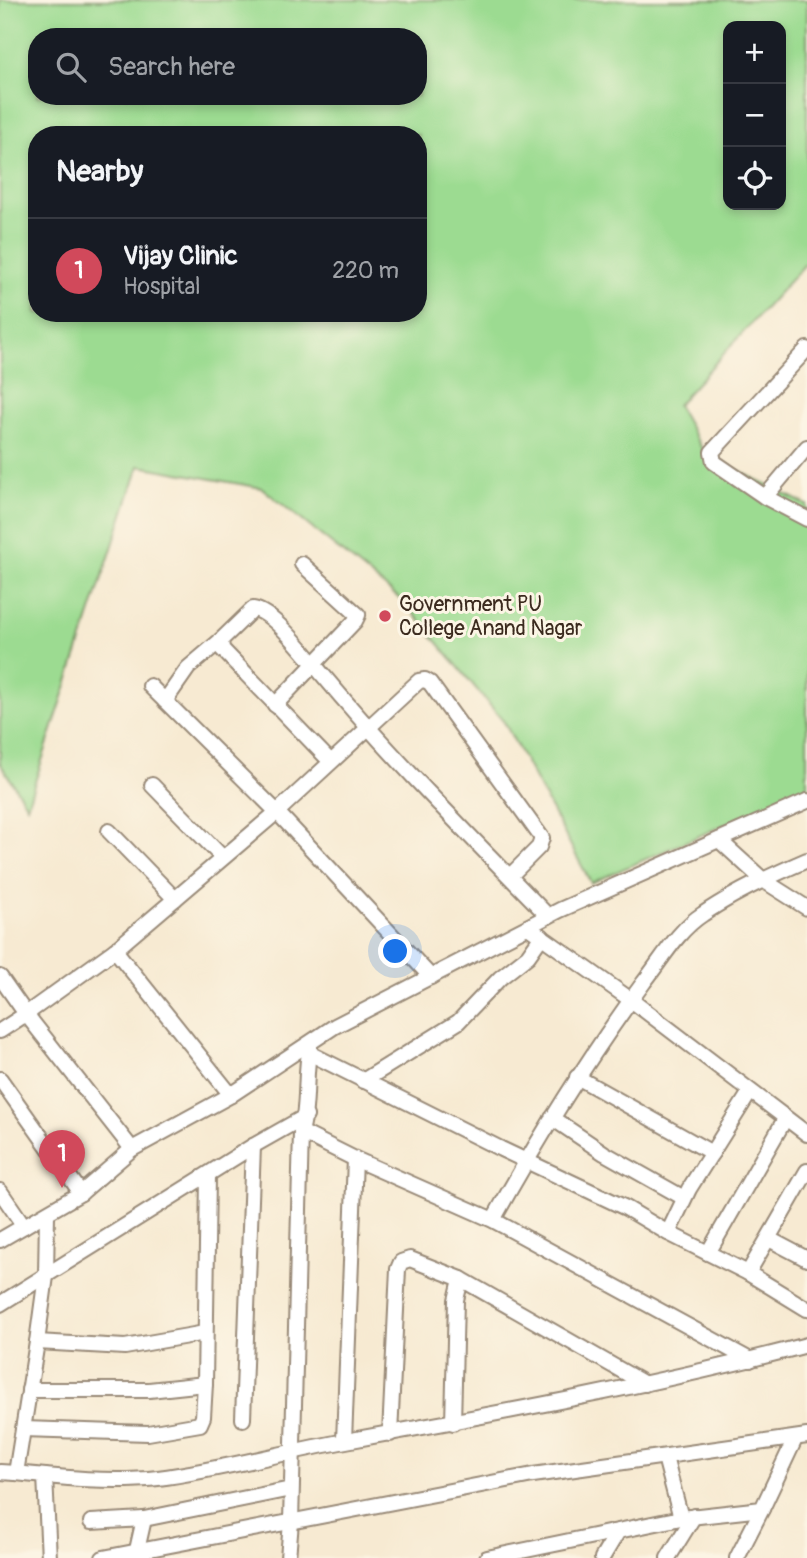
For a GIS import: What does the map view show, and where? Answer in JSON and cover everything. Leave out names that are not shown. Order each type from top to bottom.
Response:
[{"type":"street","points":[[807,349],[712,452],[714,462],[765,497],[807,519]]},
{"type":"street","points":[[765,497],[807,447]]},
{"type":"street","points":[[275,705],[358,615],[302,564]]},
{"type":"street","points":[[165,701],[188,668],[253,608],[258,609],[313,663],[367,728],[548,916]]},
{"type":"street","points":[[221,640],[222,649],[330,761]]},
{"type":"street","points":[[0,1031],[115,950],[277,812],[419,681],[430,683],[541,838],[541,844],[510,876]]},
{"type":"street","points":[[150,686],[277,812],[430,977]]},
{"type":"street","points":[[152,785],[222,857]]},
{"type":"street","points":[[0,1240],[81,1193],[132,1149],[310,1048],[335,1026],[548,916],[807,801]]},
{"type":"street","points":[[109,831],[175,899]]},
{"type":"street","points":[[719,840],[764,880],[807,908]]},
{"type":"street","points":[[493,1220],[577,1077],[679,936],[702,914],[807,860]]},
{"type":"street","points":[[528,927],[631,1000],[807,1134]]},
{"type":"street","points":[[363,1081],[458,1021],[500,978],[528,956],[542,936]]},
{"type":"street","points":[[115,950],[231,1095]]},
{"type":"street","points":[[0,977],[132,1149]]},
{"type":"street","points":[[310,1048],[363,1081],[626,1208],[668,1233],[748,1273],[807,1309]]},
{"type":"street","points":[[288,1558],[301,1132],[306,1116],[310,1048]]},
{"type":"street","points":[[577,1077],[712,1153]]},
{"type":"street","points":[[0,1079],[81,1193]]},
{"type":"street","points":[[668,1233],[684,1199],[750,1092]]},
{"type":"street","points":[[0,1304],[253,1146],[306,1116]]},
{"type":"street","points":[[552,1118],[604,1153],[684,1199]]},
{"type":"street","points":[[708,1253],[785,1119]]},
{"type":"street","points":[[301,1132],[493,1220],[750,1360]]},
{"type":"street","points":[[243,1419],[253,1146]]},
{"type":"street","points":[[344,1441],[355,1159]]},
{"type":"street","points":[[748,1273],[803,1189],[807,1171]]},
{"type":"street","points":[[23,1429],[148,1433],[197,1426],[203,1417],[205,1384],[208,1176]]},
{"type":"street","points":[[0,1191],[24,1226]]},
{"type":"street","points":[[16,1473],[46,1276],[47,1214]]},
{"type":"street","points":[[769,1239],[807,1259]]},
{"type":"street","points":[[390,1434],[398,1265],[413,1259],[461,1279],[646,1384]]},
{"type":"street","points":[[453,1423],[456,1300],[461,1279]]},
{"type":"street","points":[[37,1342],[125,1347],[205,1333]]},
{"type":"street","points":[[0,1472],[82,1480],[158,1478],[646,1384],[807,1345]]},
{"type":"street","points":[[29,1391],[149,1390],[205,1384]]},
{"type":"street","points":[[103,1558],[533,1475],[801,1438]]},
{"type":"street","points":[[737,1558],[801,1438]]},
{"type":"street","points":[[665,1457],[687,1517],[668,1558]]},
{"type":"street","points":[[45,1476],[49,1558]]},
{"type":"street","points":[[91,1522],[144,1519],[291,1489]]},
{"type":"street","points":[[487,1558],[687,1517],[762,1509]]},
{"type":"street","points":[[137,1550],[144,1519]]},
{"type":"street","points":[[602,1558],[617,1533]]},
{"type":"street","points":[[542,1558],[553,1545]]},
{"type":"green space","points":[[0,0],[807,0],[807,262],[677,405],[705,454],[807,505],[807,789],[591,883],[504,722],[405,603],[262,488],[139,466],[27,806],[0,763]]},
{"type":"place","name":"Government PU College Anand Nagar","points":[[385,616]]},
{"type":"place","name":"Vijay Clinic","points":[[62,1188]]}]
